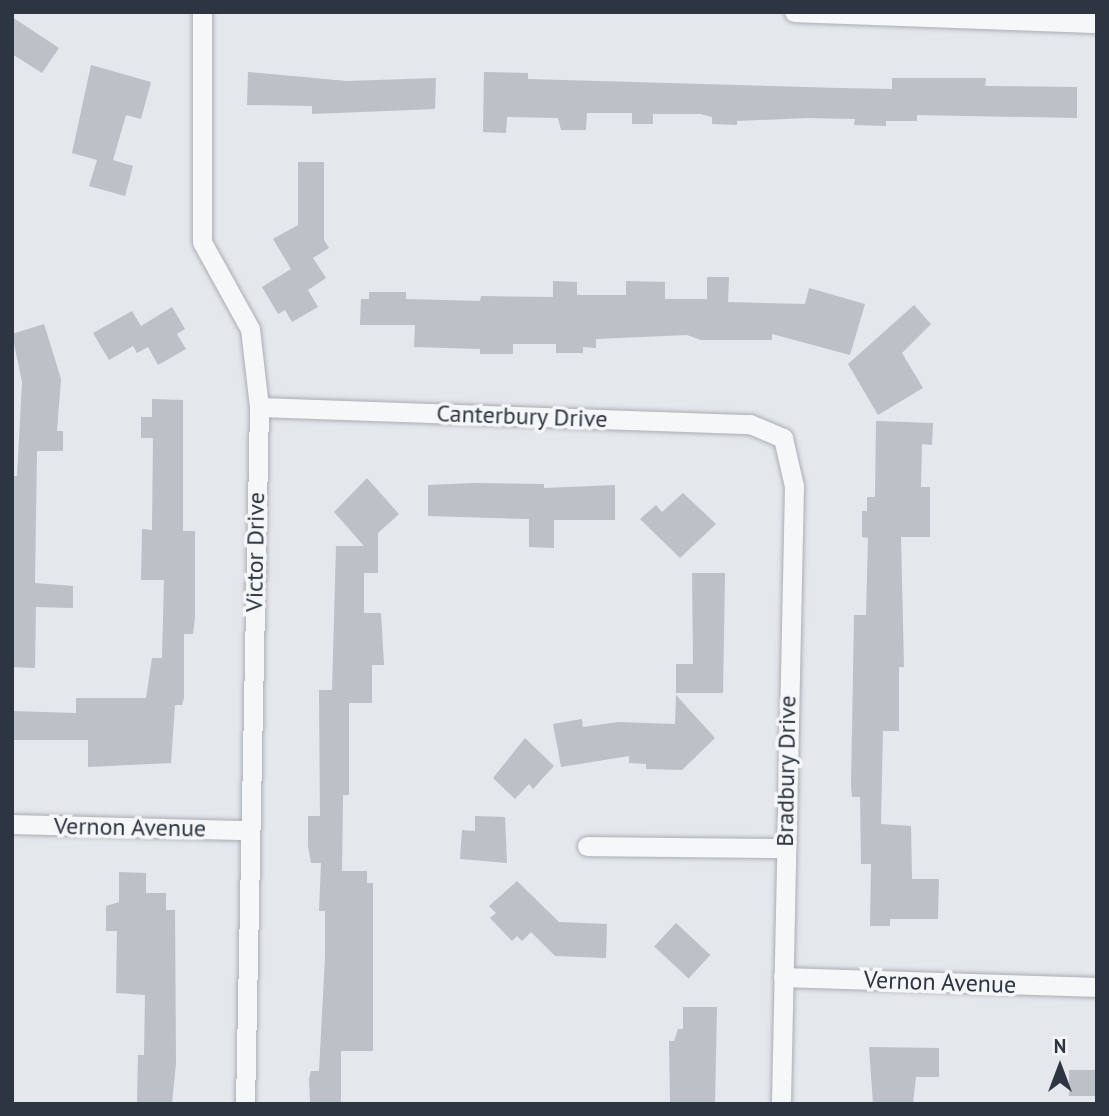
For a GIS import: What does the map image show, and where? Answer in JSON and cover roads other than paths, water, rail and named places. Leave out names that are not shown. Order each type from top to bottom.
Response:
[{"type":"street","name":"Victor Drive","points":[[202,12],[202,242],[250,330],[258,407],[248,830],[245,1104]]},
{"type":"street","points":[[794,12],[1097,23]]},
{"type":"street","name":"Canterbury Drive","points":[[258,407],[750,424],[783,439]]},
{"type":"street","name":"Bradbury Drive","points":[[781,1104],[784,848],[794,486],[783,439]]},
{"type":"street","name":"Vernon Avenue","points":[[12,824],[248,830]]},
{"type":"street","points":[[587,846],[784,848]]},
{"type":"street","name":"Vernon Avenue","points":[[783,977],[1097,987]]}]
